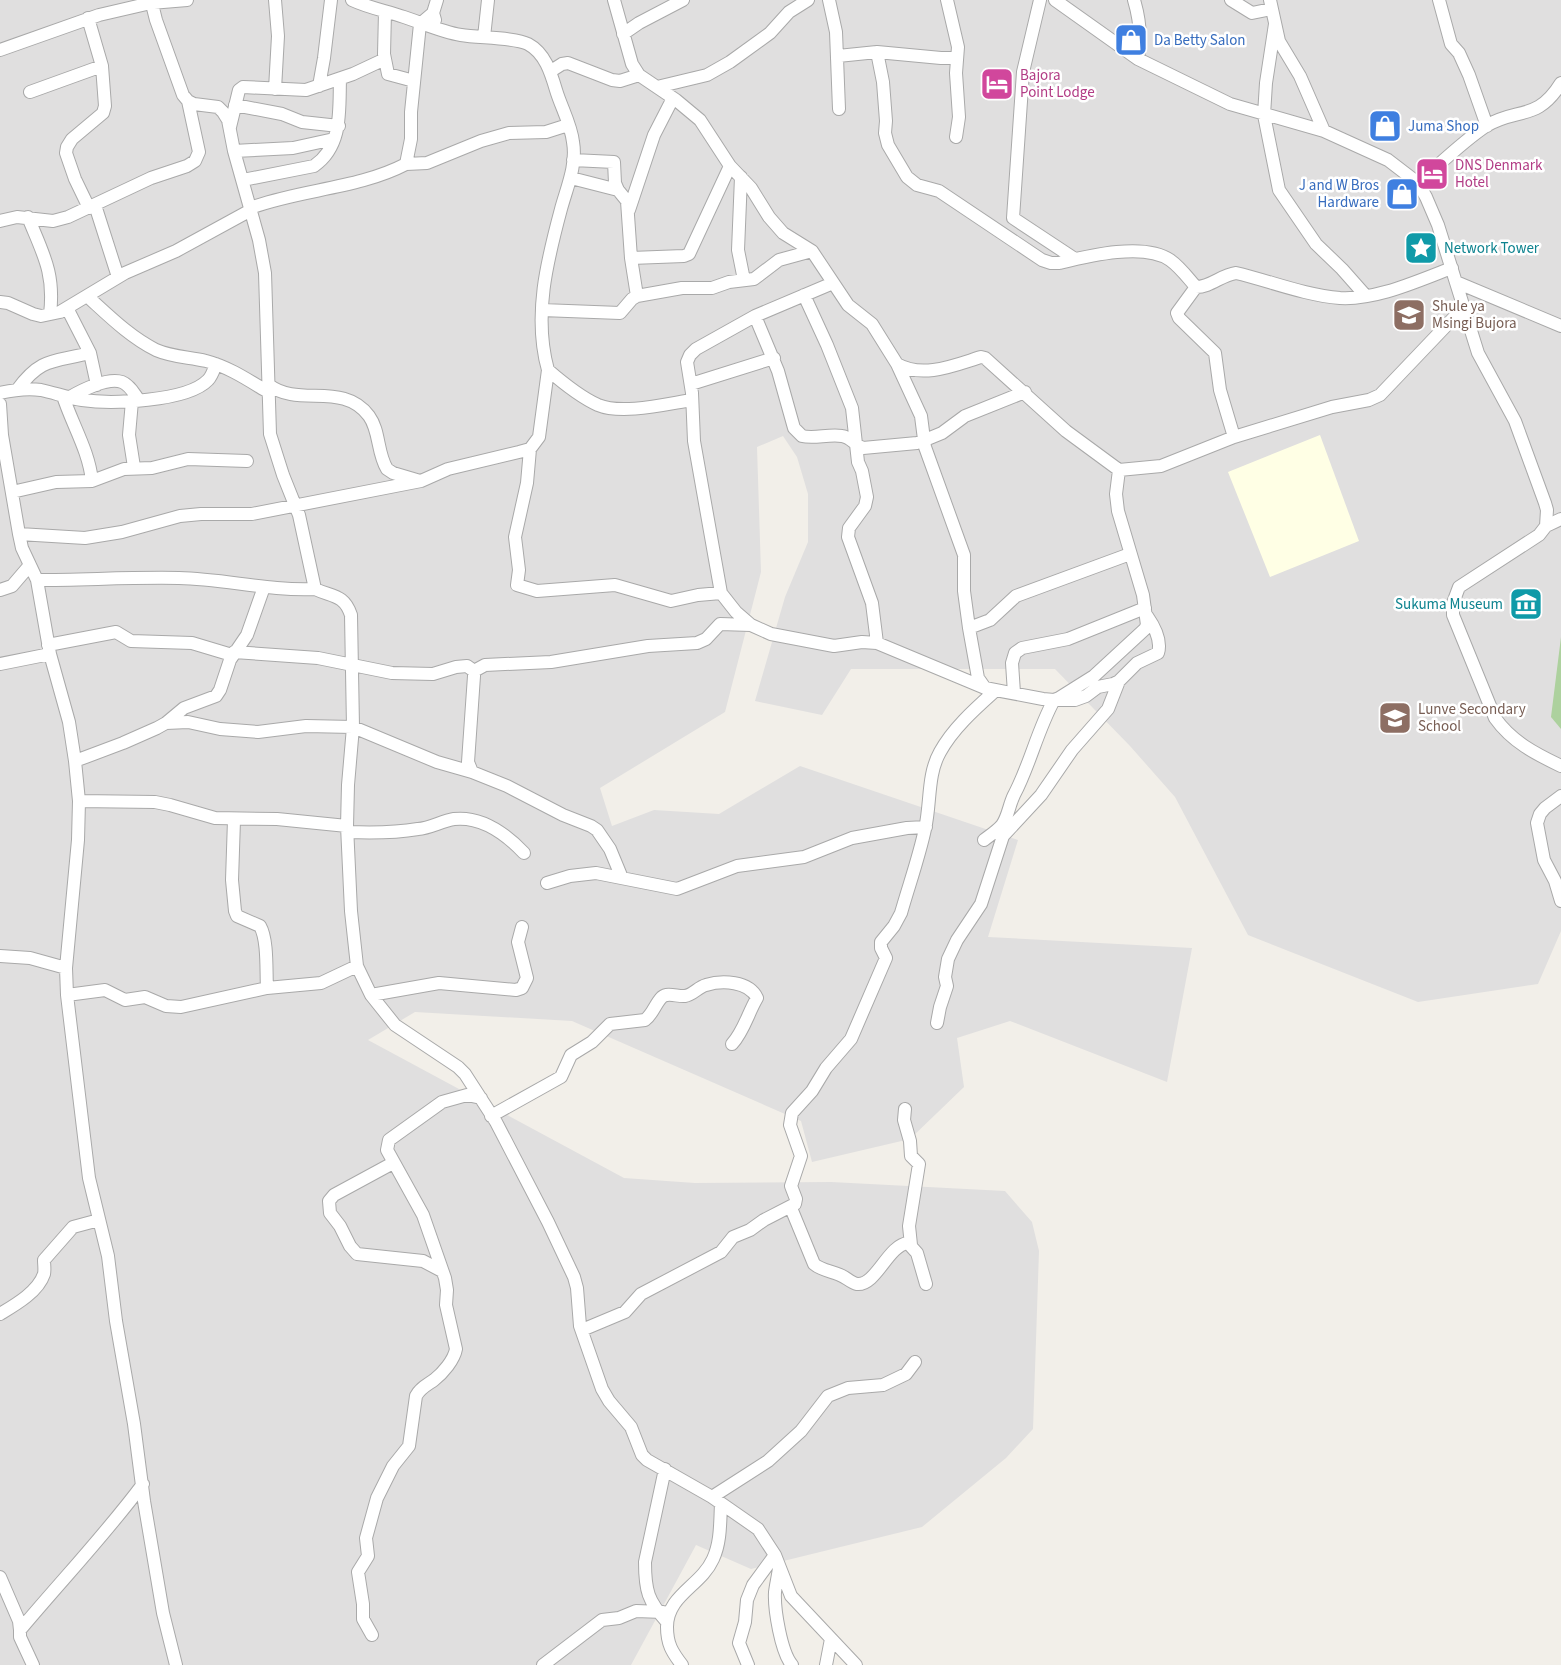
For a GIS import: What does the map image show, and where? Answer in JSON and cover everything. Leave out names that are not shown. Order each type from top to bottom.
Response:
[{"type":"street","points":[[0,50],[88,18],[151,2],[187,0]]},
{"type":"street","points":[[275,0],[278,36],[275,89]]},
{"type":"street","points":[[319,86],[331,0]]},
{"type":"street","points":[[352,0],[380,7],[420,24],[459,35],[529,45],[538,52],[550,71],[573,142],[571,178],[544,280],[542,310],[544,357],[548,370],[539,437],[530,449],[527,483],[515,537],[519,570],[517,585],[537,591],[615,585],[671,601],[721,593]]},
{"type":"street","points":[[406,164],[411,139],[420,24],[433,13],[437,0]]},
{"type":"street","points":[[484,37],[488,0]]},
{"type":"street","points":[[614,0],[632,64],[639,75],[700,120],[730,166],[751,188],[768,217],[783,233],[812,251],[848,305],[872,324],[897,364],[921,416],[925,447],[964,555],[964,591],[978,678],[990,689]]},
{"type":"street","points":[[623,34],[683,0]]},
{"type":"street","points":[[657,87],[707,75],[770,33],[789,12],[808,0]]},
{"type":"street","points":[[829,0],[836,32],[839,109]]},
{"type":"street","points":[[946,0],[956,36],[959,117],[956,137]]},
{"type":"street","points":[[1000,234],[1013,218],[1023,72],[1040,0]]},
{"type":"street","points":[[1054,0],[1138,59],[1230,104],[1264,116],[1324,131],[1388,160],[1418,183],[1438,225],[1478,353],[1515,421],[1547,510],[1546,526]]},
{"type":"street","points":[[1134,0],[1139,15],[1142,41],[1138,59]]},
{"type":"street","points":[[1231,0],[1252,13],[1271,5],[1279,40],[1300,76],[1324,131]]},
{"type":"street","points":[[1439,0],[1452,44],[1470,75],[1487,126]]},
{"type":"street","points":[[0,221],[17,217],[53,221],[68,218],[151,178],[187,166],[198,157],[200,152],[188,101],[183,95],[151,2]]},
{"type":"street","points":[[380,7],[386,70],[391,76],[414,81]]},
{"type":"street","points":[[433,13],[440,29]]},
{"type":"street","points":[[88,18],[102,66],[105,106],[103,113],[72,139],[66,153],[75,179],[92,207],[118,277]]},
{"type":"street","points":[[1275,24],[1267,74],[1264,116],[1279,190],[1316,244],[1365,295]]},
{"type":"street","points":[[838,56],[877,52],[957,58]]},
{"type":"street","points":[[877,52],[883,82],[885,133],[888,145],[907,177],[917,185],[939,191],[1042,260],[1051,263],[1128,250],[1160,256],[1172,262],[1196,287]]},
{"type":"street","points":[[230,129],[239,90],[243,87],[306,90],[340,79],[385,59]]},
{"type":"street","points":[[550,71],[568,63],[612,80],[620,81],[639,75]]},
{"type":"street","points":[[30,92],[102,66]]},
{"type":"street","points":[[243,180],[314,166],[322,161],[339,126],[340,79]]},
{"type":"street","points":[[1418,183],[1487,126],[1536,109],[1551,99],[1559,90]]},
{"type":"street","points":[[628,211],[654,135],[673,98]]},
{"type":"street","points":[[188,101],[218,107],[223,112],[230,129],[265,273],[270,434],[296,506],[315,589]]},
{"type":"street","points":[[235,105],[282,114],[302,122],[339,126]]},
{"type":"street","points":[[0,302],[33,314],[50,314],[67,308],[138,266],[176,251],[250,209],[280,198],[343,186],[396,170],[406,164],[427,163],[481,141],[509,133],[546,132],[568,125]]},
{"type":"street","points":[[234,151],[293,148],[334,139]]},
{"type":"street","points":[[573,160],[614,162],[615,183],[627,201],[631,258],[637,296]]},
{"type":"street","points":[[631,258],[689,254],[730,166]]},
{"type":"street","points":[[741,177],[738,250],[744,280]]},
{"type":"street","points":[[571,178],[618,190]]},
{"type":"street","points":[[28,217],[51,275],[50,314]]},
{"type":"street","points":[[1013,218],[1075,259]]},
{"type":"street","points":[[542,310],[620,313],[637,296],[663,290],[712,288],[729,282],[758,277],[779,260],[812,251]]},
{"type":"street","points":[[1234,437],[1220,390],[1215,353],[1179,318],[1177,313],[1196,287],[1207,286],[1236,273],[1338,298],[1400,287],[1452,268]]},
{"type":"street","points":[[1456,282],[1561,326]]},
{"type":"street","points":[[833,283],[755,316],[704,344],[690,355],[688,368],[694,441],[721,593],[736,612],[751,625],[771,634],[834,646],[862,642],[878,643],[990,689],[1054,700],[1075,700],[1086,696],[1095,688],[1119,681]]},
{"type":"street","points":[[804,295],[850,400],[858,463],[866,488],[866,501],[849,528],[848,537],[872,603],[878,643]]},
{"type":"street","points":[[87,296],[121,326],[157,350],[216,364],[284,394],[335,396],[358,404],[374,423],[387,469],[421,481]]},
{"type":"street","points":[[67,308],[90,352],[97,385]]},
{"type":"street","points":[[897,364],[903,368],[924,371],[945,368],[981,357],[985,358],[1066,431],[1119,470],[1161,466],[1234,437],[1380,395],[1463,308]]},
{"type":"street","points":[[755,316],[774,358],[796,431],[805,437],[843,436],[851,439],[856,445],[867,448],[925,440],[942,433],[965,416],[1025,392]]},
{"type":"street","points":[[17,390],[27,376],[45,362],[90,352]]},
{"type":"street","points":[[691,384],[774,358]]},
{"type":"street","points":[[0,393],[39,390],[81,400],[136,400],[175,396],[200,386],[210,378],[216,364]]},
{"type":"street","points":[[548,370],[588,399],[607,407],[630,408],[692,400]]},
{"type":"street","points":[[66,396],[97,385],[121,381],[126,384],[136,400],[129,435],[134,467]]},
{"type":"street","points":[[66,396],[92,480]]},
{"type":"street","points":[[0,404],[2,435],[19,534],[22,548],[37,580],[49,649],[69,722],[75,761],[80,801],[73,913],[66,968],[67,995],[89,1178],[108,1256],[144,1501],[164,1613],[176,1665]]},
{"type":"street","points":[[19,534],[86,538],[122,532],[180,516],[245,515],[421,481],[448,469],[530,449]]},
{"type":"street","points":[[0,500],[13,498],[56,482],[92,480],[134,467],[152,468],[201,458],[247,461]]},
{"type":"street","points":[[984,840],[1000,828],[1005,820],[1042,722],[1054,700],[1100,671],[1147,625],[1146,612],[1117,501],[1119,470]]},
{"type":"street","points":[[1561,519],[1546,526],[1532,541],[1459,587],[1452,610],[1495,718],[1513,739],[1561,766]]},
{"type":"street","points":[[969,628],[990,620],[1016,596],[1130,554]]},
{"type":"street","points":[[0,590],[12,586],[30,565]]},
{"type":"street","points":[[37,580],[179,578],[239,582],[289,590],[315,589],[337,596],[347,603],[351,615],[353,727],[347,829],[351,911],[357,966],[371,995],[395,1025],[458,1067],[481,1098],[548,1222],[574,1276],[582,1330],[605,1395],[631,1427],[644,1457],[717,1500],[758,1529],[778,1559],[791,1596],[856,1665]]},
{"type":"street","points":[[75,761],[123,743],[166,723],[184,708],[216,696],[233,654],[247,635],[264,587]]},
{"type":"street","points":[[937,1023],[947,986],[945,976],[948,959],[957,940],[981,904],[1003,836],[1041,795],[1072,750],[1108,709],[1119,681],[1137,663],[1155,655],[1160,650],[1155,629],[1146,612]]},
{"type":"street","points":[[1014,693],[1012,663],[1015,653],[1022,648],[1068,639],[1146,612]]},
{"type":"street","points":[[474,671],[485,665],[550,662],[655,645],[697,643],[706,639],[720,624],[751,625]]},
{"type":"street","points":[[0,664],[116,632],[131,641],[192,643],[233,654],[318,658],[392,673],[433,674],[462,666],[474,671]]},
{"type":"street","points":[[472,772],[468,762],[474,671]]},
{"type":"street","points":[[582,1330],[625,1312],[641,1294],[721,1252],[734,1237],[791,1208],[796,1202],[791,1186],[801,1156],[790,1125],[792,1113],[814,1089],[826,1068],[850,1039],[886,958],[881,942],[901,913],[926,827],[934,765],[941,749],[990,689]]},
{"type":"street","points":[[166,723],[188,722],[220,729],[258,732],[306,726],[353,727],[437,762],[472,772],[516,790],[563,815],[594,827],[610,849],[622,878]]},
{"type":"street","points":[[1561,796],[1545,808],[1537,823],[1544,860],[1555,881],[1561,901]]},
{"type":"street","points":[[80,801],[155,802],[206,817],[234,820],[277,819],[389,833],[422,829],[454,819],[464,819],[502,831],[524,853]]},
{"type":"street","points":[[234,820],[232,880],[235,911],[237,916],[262,929],[267,988]]},
{"type":"street","points":[[547,883],[570,876],[596,873],[677,889],[737,866],[804,857],[852,838],[907,828],[926,827]]},
{"type":"street","points":[[371,995],[440,983],[520,989],[525,986],[527,978],[518,942],[522,927]]},
{"type":"street","points":[[0,956],[30,958],[66,968]]},
{"type":"street","points":[[67,995],[105,990],[125,1000],[145,997],[166,1006],[175,1007],[267,988],[321,982],[357,966]]},
{"type":"street","points":[[491,1116],[561,1077],[571,1055],[592,1042],[610,1024],[645,1020],[666,995],[687,996],[707,984],[735,983],[755,994],[757,998],[740,1035],[732,1044]]},
{"type":"street","points":[[372,1635],[363,1619],[358,1575],[359,1569],[368,1556],[366,1538],[374,1508],[393,1466],[409,1446],[414,1404],[418,1392],[441,1374],[456,1352],[446,1305],[446,1283],[442,1270],[423,1215],[393,1163],[387,1150],[387,1144],[389,1140],[442,1102],[467,1095],[481,1098]]},
{"type":"street","points":[[905,1109],[904,1120],[910,1141],[911,1156],[919,1164],[909,1226],[912,1245],[917,1253],[926,1284]]},
{"type":"street","points":[[393,1163],[334,1195],[329,1201],[330,1213],[357,1254],[423,1261],[442,1270]]},
{"type":"street","points":[[791,1208],[816,1266],[840,1275],[855,1284],[862,1283],[872,1275],[897,1245],[908,1243],[912,1245]]},
{"type":"street","points":[[0,1314],[39,1284],[45,1272],[44,1260],[73,1227],[99,1220]]},
{"type":"street","points":[[717,1500],[768,1461],[797,1434],[828,1396],[848,1388],[883,1385],[906,1374],[915,1362]]},
{"type":"street","points":[[664,1469],[645,1562],[648,1596],[665,1616],[668,1644],[682,1665]]},
{"type":"street","points":[[20,1630],[92,1545],[107,1532],[143,1484]]},
{"type":"street","points":[[665,1616],[676,1601],[708,1569],[713,1559],[718,1543],[717,1500]]},
{"type":"street","points":[[748,1665],[739,1643],[745,1622],[747,1600],[753,1585],[778,1559]]},
{"type":"street","points":[[778,1559],[775,1594],[781,1643],[783,1652],[792,1665]]},
{"type":"street","points":[[0,1577],[19,1621],[20,1637],[33,1665]]},
{"type":"street","points":[[543,1665],[602,1620],[619,1618],[636,1611],[665,1616]]},
{"type":"street","points":[[826,1665],[831,1640]]},
{"type":"shaded area","points":[[0,0],[1561,0],[1561,931],[1538,984],[1418,1002],[1248,935],[1175,797],[1130,746],[1055,669],[851,669],[822,715],[755,701],[785,597],[808,542],[808,494],[797,457],[783,436],[757,447],[761,572],[725,712],[600,788],[612,826],[654,810],[719,814],[800,766],[1018,840],[988,937],[1192,948],[1167,1082],[1010,1021],[957,1038],[964,1087],[910,1139],[812,1162],[801,1121],[572,1021],[415,1012],[368,1040],[624,1178],[695,1183],[831,1182],[1005,1191],[1032,1222],[1039,1251],[1033,1429],[1006,1458],[922,1527],[751,1569],[696,1545],[631,1665],[0,1665]]},
{"type":"shaded area","points":[[1320,435],[1359,541],[1270,577],[1228,472]]},
{"type":"green space","points":[[1561,637],[1561,729],[1551,717]]},
{"type":"place","name":"Da Betty Salon","points":[[1131,40]]},
{"type":"place","name":"Bajora Point Lodge","points":[[997,84]]},
{"type":"place","name":"Juma Shop","points":[[1385,126]]},
{"type":"place","name":"DNS Denmark Hotel","points":[[1432,174]]},
{"type":"place","name":"J and W Bros Hardware","points":[[1402,194]]},
{"type":"place","name":"Network Tower","points":[[1421,248]]},
{"type":"place","name":"Shule ya Msingi Bujora","points":[[1409,315]]},
{"type":"place","name":"Sukuma Museum","points":[[1526,604]]},
{"type":"place","name":"Lunve Secondary School","points":[[1395,718]]}]
